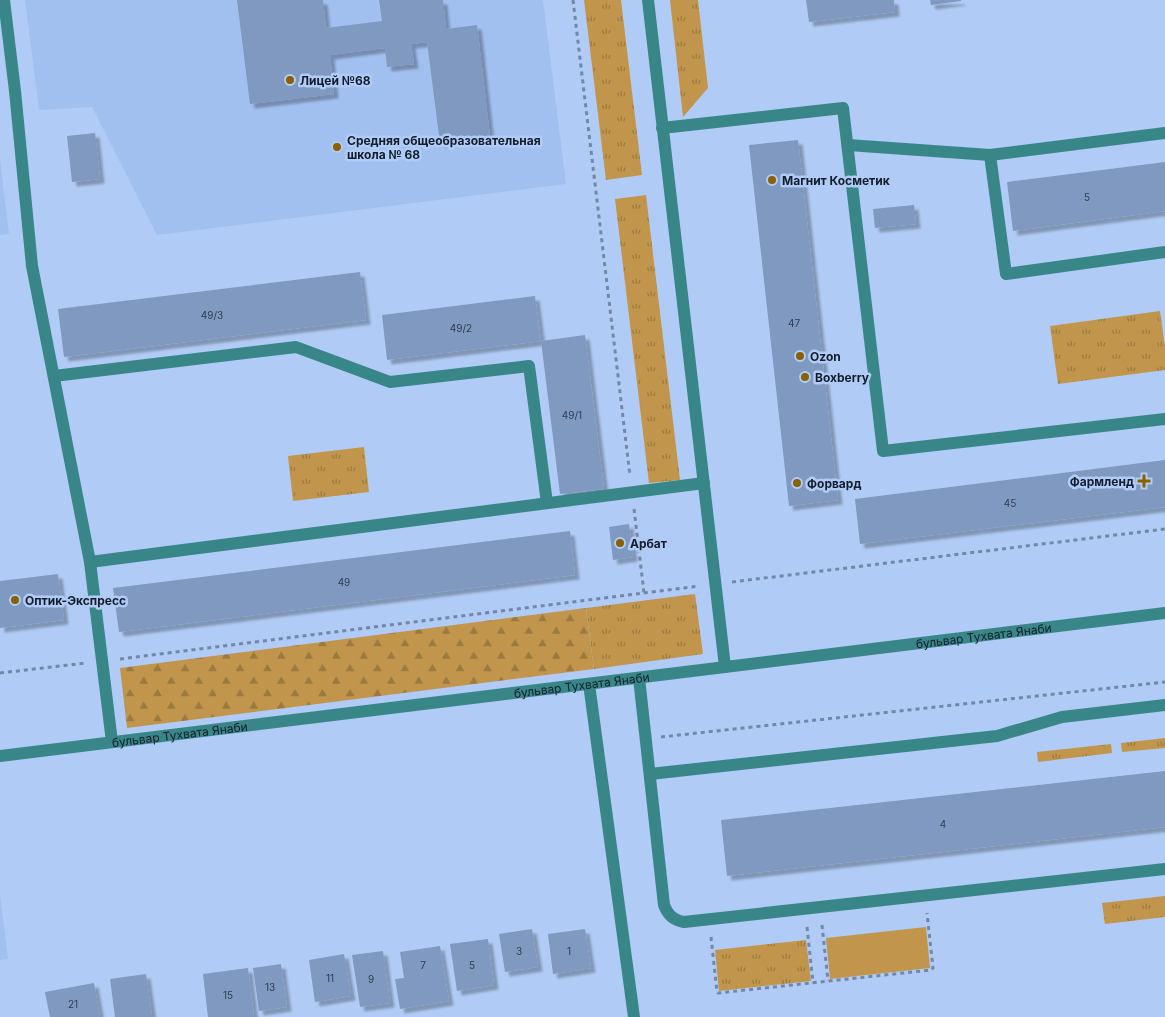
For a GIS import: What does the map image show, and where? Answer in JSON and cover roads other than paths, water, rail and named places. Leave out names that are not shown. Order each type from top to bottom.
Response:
[{"type":"street","points":[[4,0],[32,266],[90,562],[112,742]]},
{"type":"street","points":[[648,0],[725,667]]},
{"type":"street","points":[[662,128],[843,108],[883,451],[1165,419]]},
{"type":"street","points":[[848,145],[990,155],[1165,133]]},
{"type":"street","points":[[990,155],[1006,274],[1165,252]]},
{"type":"street","points":[[54,376],[296,347],[390,382],[528,366],[546,503]]},
{"type":"street","points":[[90,562],[704,483]]},
{"type":"street","name":"бульвар Тухвата Янаби","points":[[0,756],[1165,614]]},
{"type":"street","points":[[639,678],[664,905],[668,913],[678,921],[684,922],[1165,869]]},
{"type":"street","points":[[590,684],[634,1017]]},
{"type":"street","points":[[650,774],[997,736],[1062,717],[1165,705]]},
{"type":"place","name":"Лицей №68","points":[[290,80]]},
{"type":"place","name":"Средняя общеобразовательная школа № 68","points":[[337,147]]},
{"type":"place","name":"Магнит Косметик","points":[[772,180]]},
{"type":"place","name":"Ozon","points":[[800,356]]},
{"type":"place","name":"Boxberry","points":[[805,377]]},
{"type":"place","name":"Фармленд","points":[[1144,481]]},
{"type":"place","name":"Форвард","points":[[797,483]]},
{"type":"place","name":"Арбат","points":[[620,543]]},
{"type":"place","name":"Оптик-Экспресс","points":[[15,600]]}]
